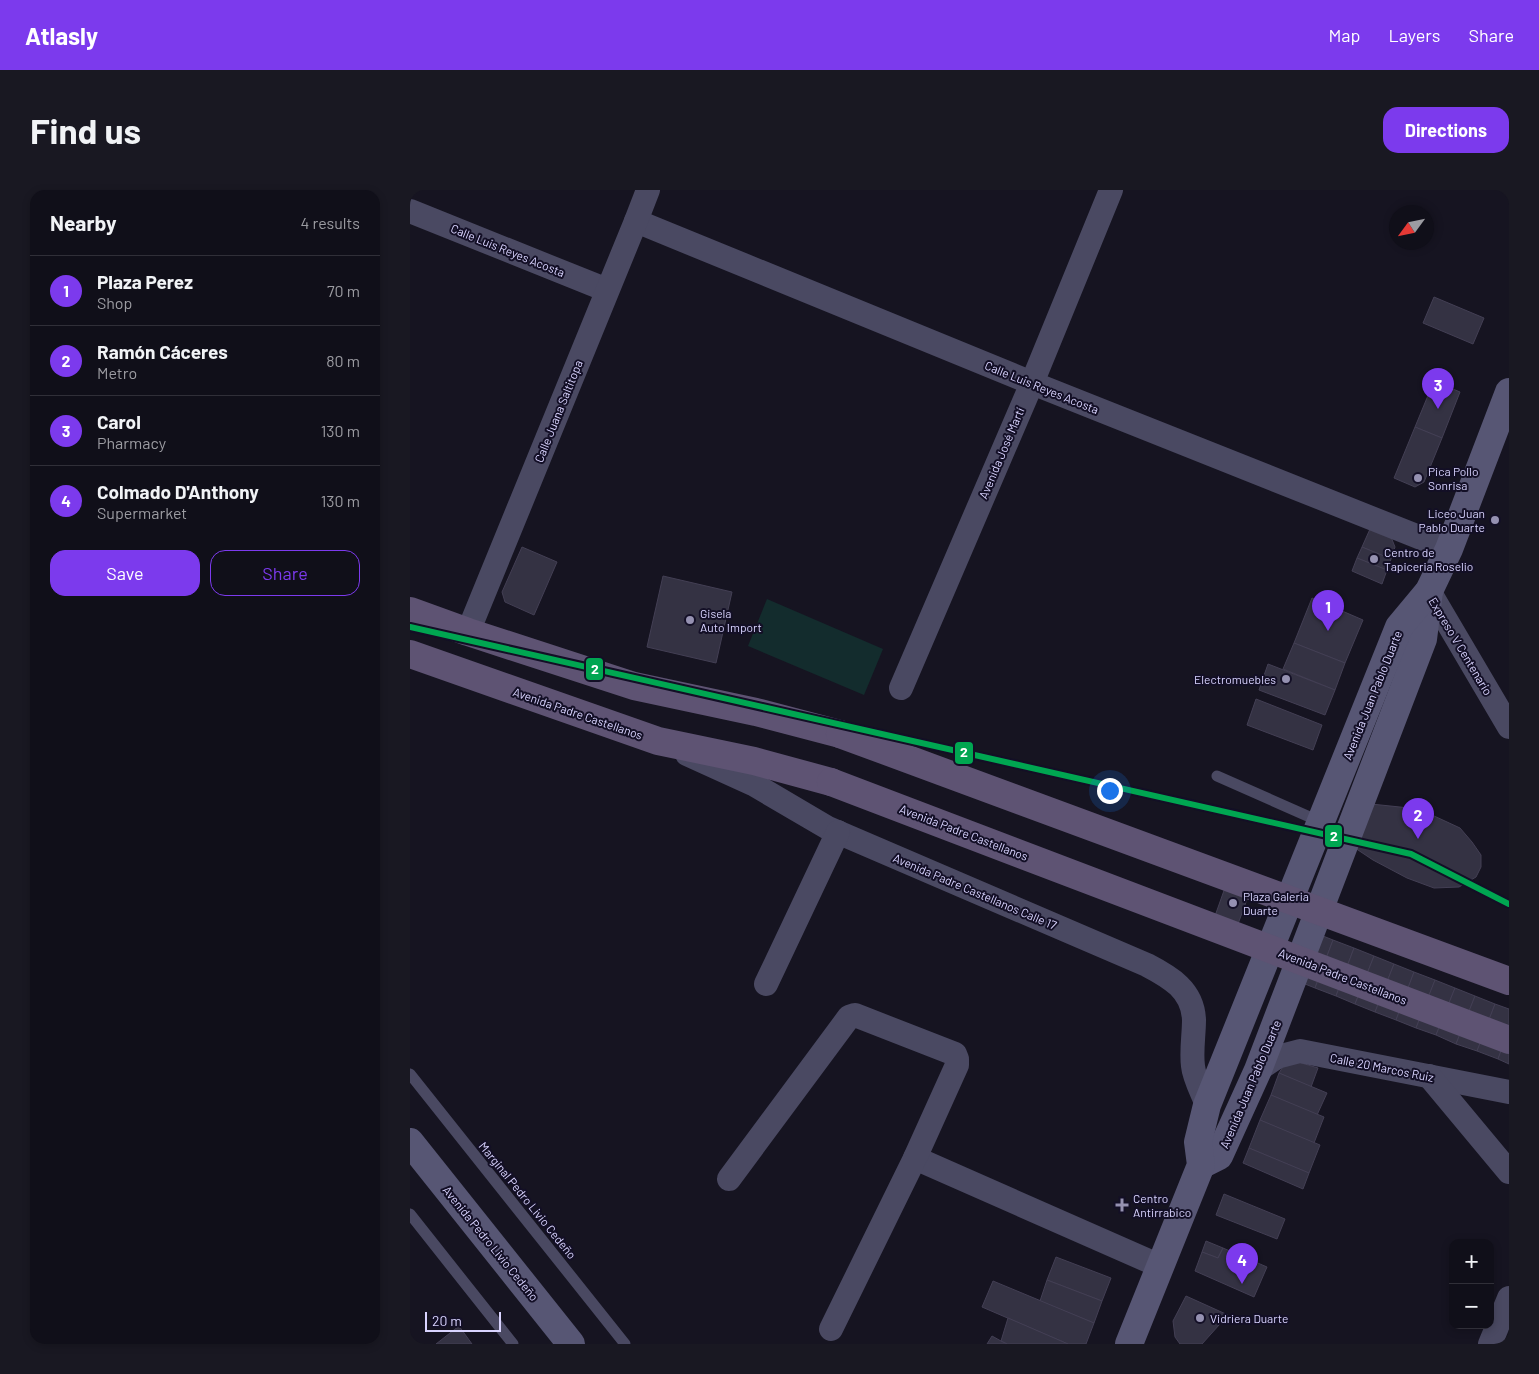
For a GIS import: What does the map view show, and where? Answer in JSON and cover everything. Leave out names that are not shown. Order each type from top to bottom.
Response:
[{"type":"main road","points":[[1429,591],[1449,549],[1509,392]]},
{"type":"main road","name":"Avenida Juan Pablo Duarte","points":[[1132,1342],[1201,1164],[1198,1142],[1207,1106],[1399,627],[1429,591]]},
{"type":"main road","name":"Avenida Juan Pablo Duarte","points":[[1201,1164],[1219,1156],[1258,1070],[1423,639],[1429,591]]},
{"type":"main road","points":[[410,611],[634,686],[756,712],[840,734],[1509,981]]},
{"type":"main road","name":"Avenida Padre Castellanos","points":[[410,654],[658,741],[754,761],[831,782],[1509,1040]]},
{"type":"main road","name":"Avenida Pedro Livio Cedeño","points":[[410,1142],[571,1344]]},
{"type":"street","name":"Calle Juana Saltitopa","points":[[468,632],[648,190]]},
{"type":"street","name":"Avenida José Martí","points":[[901,688],[1032,383],[1110,190]]},
{"type":"street","name":"Calle Luis Reyes Acosta","points":[[410,211],[607,290]]},
{"type":"street","name":"Calle Luis Reyes Acosta","points":[[636,221],[1032,383],[1449,549]]},
{"type":"street","name":"Expreso V Centenario","points":[[1429,591],[1509,727]]},
{"type":"street","name":"Avenida Padre Castellanos Calle 17","points":[[658,741],[753,784],[828,828],[1147,965],[1170,977],[1183,989],[1190,1002],[1194,1018],[1193,1067],[1207,1106]]},
{"type":"street","points":[[766,984],[838,832]]},
{"type":"street","points":[[729,1179],[849,1016],[855,1015],[954,1054],[957,1059],[957,1065],[915,1158],[831,1329]]},
{"type":"street","name":"Calle 20 Marcos Ruiz","points":[[1258,1070],[1277,1057],[1300,1051],[1509,1092]]},
{"type":"street","points":[[1429,1076],[1509,1172]]},
{"type":"street","points":[[915,1158],[1160,1266]]},
{"type":"street","points":[[1490,1344],[1509,1298]]},
{"type":"lane","points":[[1218,776],[1321,822]]},
{"type":"lane","name":"Marginal Pedro Livio Cedeño","points":[[410,1074],[625,1344]]},
{"type":"lane","points":[[410,1214],[513,1344]]},
{"type":"green space","points":[[767,599],[883,649],[864,695],[748,646]]},
{"type":"building","points":[[1434,297],[1484,318],[1473,344],[1423,323]]},
{"type":"building","points":[[1434,381],[1460,392],[1442,438],[1415,427]]},
{"type":"building","points":[[1415,427],[1442,438],[1424,482],[1415,487],[1394,478]]},
{"type":"building","points":[[1370,529],[1391,537],[1395,547],[1391,559],[1362,547]]},
{"type":"building","points":[[522,547],[557,562],[534,615],[505,602],[502,592]]},
{"type":"building","name":"Centro de Tapiceria Roselio","points":[[1362,547],[1391,559],[1387,570],[1357,558]]},
{"type":"building","points":[[1357,558],[1387,570],[1382,584],[1352,571]]},
{"type":"building","name":"Gisela Auto Import","points":[[663,576],[732,592],[716,663],[647,647]]},
{"type":"building","points":[[1312,598],[1363,620],[1345,663],[1294,643]]},
{"type":"building","points":[[1294,643],[1345,663],[1335,690],[1283,669]]},
{"type":"building","name":"Electromuebles","points":[[1268,664],[1335,690],[1325,715],[1259,690]]},
{"type":"building","points":[[1256,699],[1322,725],[1313,750],[1247,725]]},
{"type":"building","points":[[1371,804],[1419,809],[1460,828],[1481,855],[1481,867],[1476,877],[1459,887],[1434,888],[1407,878],[1355,848]]},
{"type":"building","name":"Plaza Galeria Duarte","points":[[1227,882],[1250,891],[1238,924],[1215,916]]},
{"type":"building","points":[[1313,932],[1333,940],[1315,988],[1295,980]]},
{"type":"building","points":[[1333,940],[1354,948],[1336,996],[1315,988]]},
{"type":"building","points":[[1354,948],[1374,956],[1355,1004],[1336,996]]},
{"type":"building","points":[[1374,956],[1394,964],[1375,1012],[1355,1004]]},
{"type":"building","points":[[1394,964],[1414,972],[1396,1020],[1375,1012]]},
{"type":"building","points":[[1414,972],[1435,980],[1416,1028],[1396,1020]]},
{"type":"building","points":[[1435,980],[1455,988],[1436,1035],[1416,1028]]},
{"type":"building","points":[[1455,988],[1475,996],[1456,1044],[1436,1035]]},
{"type":"building","points":[[1475,996],[1495,1004],[1477,1051],[1456,1044]]},
{"type":"building","points":[[1495,1004],[1509,1009],[1509,1029],[1498,1059],[1477,1051]]},
{"type":"building","points":[[1509,1029],[1509,1064],[1498,1059]]},
{"type":"building","points":[[1295,1061],[1318,1068],[1311,1087],[1279,1073],[1286,1062]]},
{"type":"building","points":[[1279,1073],[1327,1093],[1317,1115],[1271,1095]]},
{"type":"building","points":[[1271,1095],[1324,1117],[1314,1143],[1260,1120]]},
{"type":"building","points":[[1260,1120],[1320,1145],[1309,1173],[1249,1148]]},
{"type":"building","points":[[1249,1148],[1309,1173],[1303,1189],[1243,1163]]},
{"type":"building","points":[[1224,1194],[1285,1219],[1277,1239],[1216,1215]]},
{"type":"building","points":[[1206,1241],[1223,1248],[1218,1258],[1202,1252]]},
{"type":"building","points":[[1223,1248],[1267,1267],[1254,1297],[1195,1271],[1202,1252],[1218,1258]]},
{"type":"building","points":[[1056,1257],[1111,1278],[1102,1301],[1047,1280]]},
{"type":"building","points":[[1047,1280],[1102,1301],[1094,1323],[1040,1301]]},
{"type":"building","points":[[993,1281],[1094,1323],[1086,1344],[1068,1344],[982,1307]]},
{"type":"building","name":"Vidriera Duarte","points":[[1186,1296],[1228,1315],[1202,1344],[1180,1344],[1175,1337],[1173,1321]]},
{"type":"building","points":[[1008,1318],[1068,1344],[1007,1344],[1001,1341]]},
{"type":"building","points":[[459,1326],[472,1344],[436,1344]]},
{"type":"building","points":[[992,1336],[1001,1341],[1007,1344],[987,1344]]},
{"type":"transit line","name":"2","points":[[410,627],[1411,854],[1509,904]]},
{"type":"place","name":"Carol","points":[[1438,409]]},
{"type":"place","name":"Pica Pollo Sonrisa","points":[[1418,478]]},
{"type":"place","name":"Liceo Juan Pablo Duarte","points":[[1495,520]]},
{"type":"place","name":"Centro de Tapiceria Roselio","points":[[1374,559]]},
{"type":"place","name":"Gisela Auto Import","points":[[690,620]]},
{"type":"place","name":"Plaza Perez","points":[[1328,631]]},
{"type":"place","name":"Electromuebles","points":[[1286,679]]},
{"type":"place","name":"Ramón Cáceres","points":[[1418,839]]},
{"type":"place","name":"Plaza Galeria Duarte","points":[[1233,903]]},
{"type":"place","name":"Centro Antirrabico","points":[[1122,1205]]},
{"type":"place","name":"Colmado D'Anthony","points":[[1242,1284]]},
{"type":"place","name":"Vidriera Duarte","points":[[1200,1318]]}]
